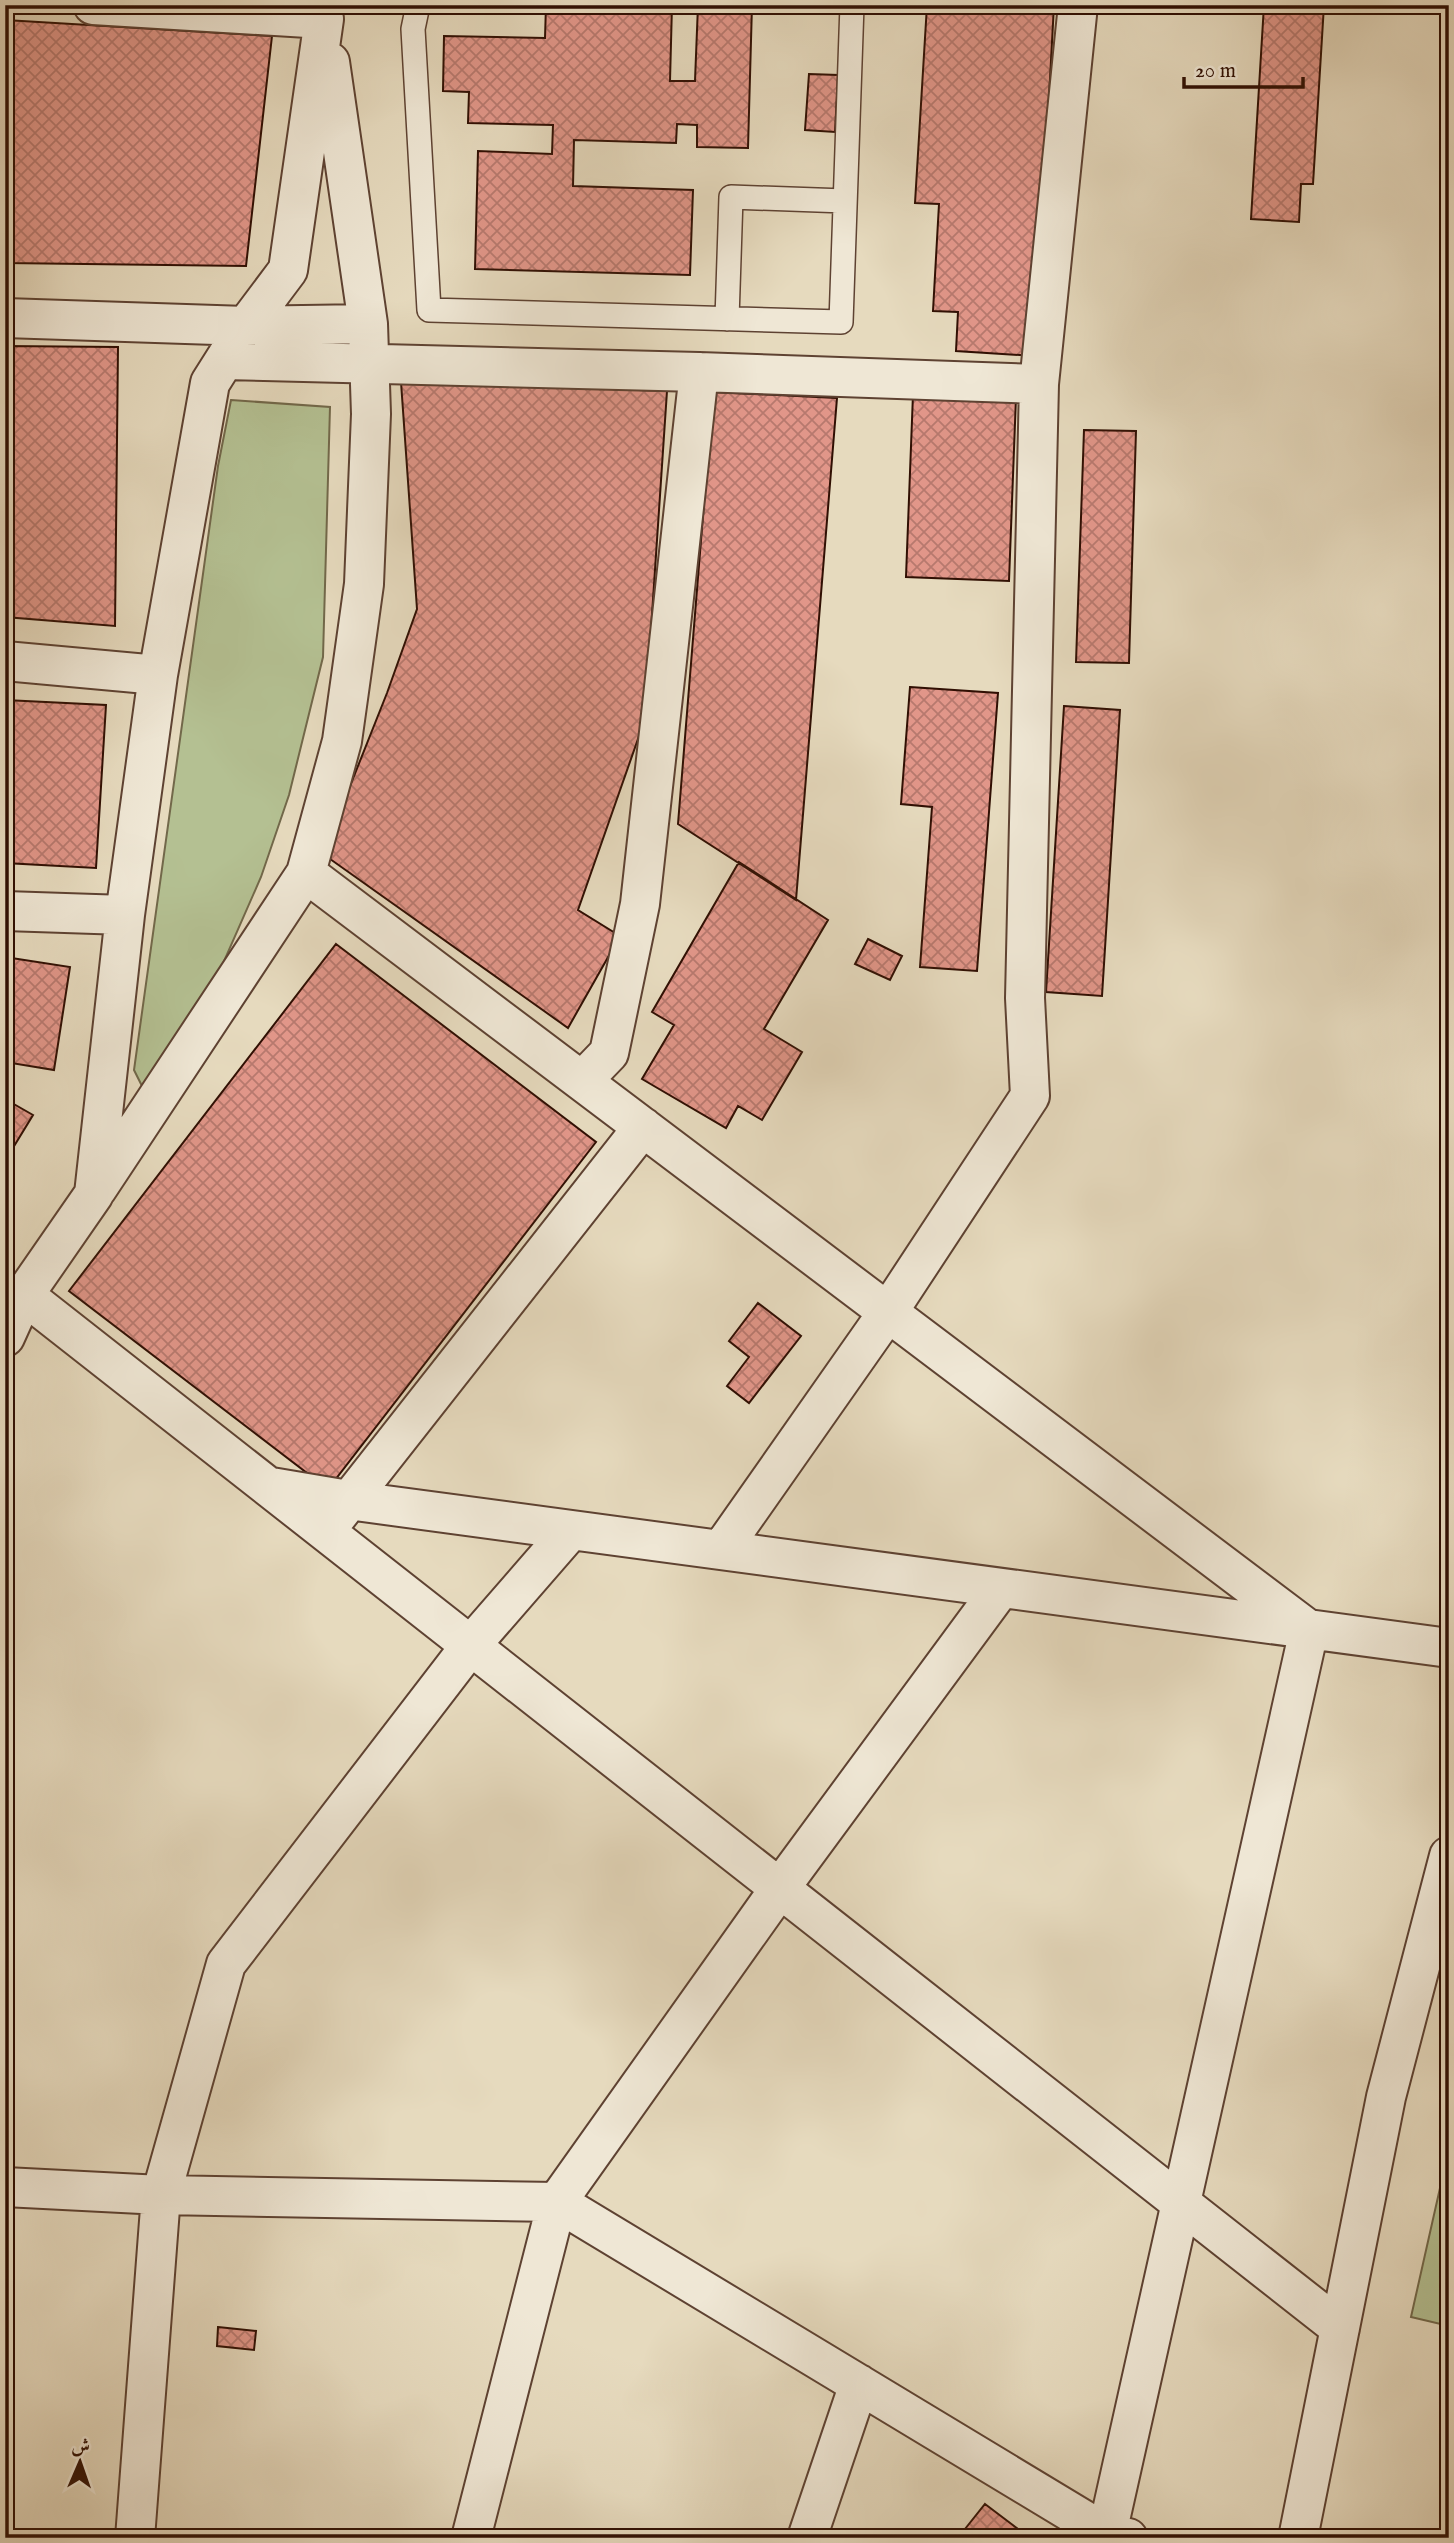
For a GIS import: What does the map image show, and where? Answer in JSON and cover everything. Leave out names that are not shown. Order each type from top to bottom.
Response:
[{"type":"street","points":[[93,5],[325,12]]},
{"type":"street","points":[[721,1550],[888,1312],[1030,1096],[1025,998],[1039,384],[1078,5]]},
{"type":"street","points":[[5,1337],[24,1295],[306,873],[342,741],[364,584],[371,414],[368,324],[325,12]]},
{"type":"street","points":[[94,1194],[125,915],[158,675],[210,383],[246,326],[288,270],[325,12]]},
{"type":"street","points":[[5,318],[246,326],[368,324]]},
{"type":"street","points":[[225,360],[1039,384]]},
{"type":"street","points":[[582,1081],[609,1053],[640,904],[699,372]]},
{"type":"street","points":[[5,661],[158,675]]},
{"type":"street","points":[[306,873],[1309,1630]]},
{"type":"street","points":[[5,911],[125,915]]},
{"type":"street","points":[[326,1531],[643,1127]]},
{"type":"street","points":[[24,1295],[1340,2328]]},
{"type":"street","points":[[269,1486],[348,1500],[1449,1648]]},
{"type":"street","points":[[135,2538],[161,2195],[226,1964],[471,1645],[571,1530]]},
{"type":"street","points":[[471,2538],[557,2202],[780,1888],[1001,1588]]},
{"type":"street","points":[[5,2186],[161,2195],[557,2202],[1114,2536],[1182,2204],[1309,1630]]},
{"type":"street","points":[[1297,2538],[1386,2097],[1449,1856]]},
{"type":"street","points":[[807,2538],[859,2384]]},
{"type":"lane","points":[[418,5],[413,29],[429,310],[841,322],[852,5]]},
{"type":"lane","points":[[727,319],[731,197],[845,201]]},
{"type":"green space","points":[[231,400],[330,407],[323,657],[289,795],[261,877],[214,984],[142,1086],[134,1070],[218,466]]},
{"type":"green space","points":[[1449,2148],[1449,2326],[1411,2317]]},
{"type":"building","points":[[546,5],[672,5],[670,81],[695,81],[698,5],[752,5],[748,148],[697,147],[697,125],[677,124],[676,143],[574,140],[573,186],[693,190],[690,275],[475,269],[478,151],[552,154],[553,125],[468,123],[469,92],[443,91],[444,36],[545,38]]},
{"type":"building","points":[[927,5],[1054,5],[1035,356],[956,351],[958,312],[933,311],[939,204],[915,203]]},
{"type":"building","points":[[1264,5],[1324,5],[1313,184],[1301,184],[1299,222],[1251,219]]},
{"type":"building","points":[[5,20],[272,36],[246,266],[5,263]]},
{"type":"building","points":[[809,74],[838,75],[835,132],[805,130]]},
{"type":"building","points":[[5,346],[118,347],[115,626],[5,617]]},
{"type":"building","points":[[401,382],[667,391],[645,719],[578,910],[620,936],[568,1028],[323,854],[417,609]]},
{"type":"building","points":[[713,392],[837,398],[796,900],[678,824]]},
{"type":"building","points":[[913,394],[1016,397],[1009,581],[906,577]]},
{"type":"building","points":[[1084,430],[1136,431],[1129,663],[1076,662]]},
{"type":"building","points":[[910,687],[998,693],[977,971],[920,967],[932,807],[901,804]]},
{"type":"building","points":[[5,700],[106,705],[96,868],[5,863]]},
{"type":"building","points":[[1064,706],[1120,710],[1102,996],[1046,992]]},
{"type":"building","points":[[739,862],[828,920],[764,1029],[802,1052],[762,1120],[738,1106],[726,1128],[642,1079],[674,1025],[652,1012]]},
{"type":"building","points":[[868,939],[902,956],[890,980],[855,964]]},
{"type":"building","points":[[336,944],[596,1142],[328,1489],[69,1291]]},
{"type":"building","points":[[5,957],[70,967],[54,1070],[5,1062]]},
{"type":"building","points":[[5,1099],[33,1115],[5,1161]]},
{"type":"building","points":[[758,1303],[801,1336],[749,1403],[727,1386],[749,1357],[729,1341]]},
{"type":"building","points":[[218,2327],[256,2331],[254,2350],[217,2346]]},
{"type":"building","points":[[985,2504],[1018,2529],[1012,2538],[976,2538],[965,2529]]}]
